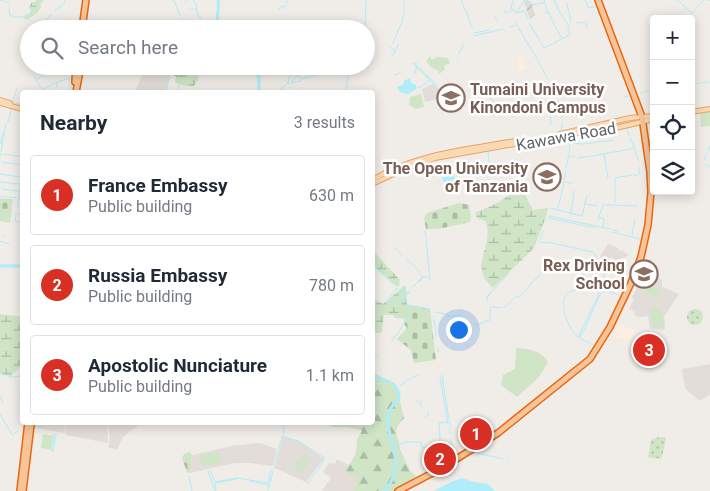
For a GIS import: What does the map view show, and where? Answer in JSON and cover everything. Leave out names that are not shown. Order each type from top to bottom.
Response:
[{"type":"highway","points":[[85,20],[88,0]]},
{"type":"highway","points":[[402,491],[458,461],[513,424],[554,388],[587,364],[596,354],[612,329],[639,271],[648,240],[652,213],[653,180],[636,94],[599,0]]},
{"type":"highway","points":[[398,491],[442,468],[505,428],[590,359],[626,296],[638,264],[648,225],[651,192],[650,172],[642,118],[599,0]]},
{"type":"highway","points":[[75,90],[76,75]]},
{"type":"highway","points":[[75,90],[79,75]]},
{"type":"highway","points":[[22,491],[29,428]]},
{"type":"highway","points":[[454,454],[460,457]]},
{"type":"main road","points":[[0,102],[20,107]]},
{"type":"main road","points":[[695,111],[710,109]]},
{"type":"main road","points":[[642,118],[650,118]]},
{"type":"main road","name":"Kawawa Road","points":[[594,129],[607,130],[642,118]]},
{"type":"main road","name":"Kawawa Road","points":[[375,180],[402,166],[446,152],[594,129],[642,118]]},
{"type":"shaded area","points":[[528,0],[531,2],[535,15],[530,19],[524,2]]},
{"type":"shaded area","points":[[522,56],[526,69],[518,72],[517,58]]},
{"type":"shaded area","points":[[142,75],[170,75],[166,90],[136,90]]},
{"type":"shaded area","points":[[433,84],[445,95],[444,98],[425,102],[422,89]]},
{"type":"shaded area","name":"The Open University of Tanzania","points":[[540,169],[555,171],[553,180],[540,179]]},
{"type":"shaded area","points":[[608,244],[618,248],[620,251],[623,250],[628,256],[614,261],[612,257],[603,262],[600,257]]},
{"type":"shaded area","points":[[651,278],[662,279],[662,287],[679,294],[664,317],[665,330],[650,329],[648,316],[640,317],[634,315],[635,312],[629,309],[634,299],[632,297],[641,281]]},
{"type":"shaded area","points":[[620,324],[635,331],[630,341],[613,337]]},
{"type":"shaded area","points":[[710,364],[710,394],[700,401],[685,388],[682,369]]},
{"type":"shaded area","points":[[33,425],[64,425],[65,433],[35,428]]},
{"type":"shaded area","points":[[65,425],[107,425],[108,443],[66,435]]},
{"type":"shaded area","points":[[108,425],[138,425],[123,437],[117,450],[108,447],[110,438]]},
{"type":"shaded area","points":[[283,436],[299,441],[324,459],[306,482],[275,468]]},
{"type":"shaded area","points":[[259,443],[277,449],[273,466],[235,463],[190,473],[192,455],[232,446]]},
{"type":"shaded area","points":[[337,459],[349,465],[345,473],[359,479],[353,491],[322,491],[331,478],[323,472],[329,463],[335,464]]},
{"type":"green space","points":[[36,0],[44,0],[37,13],[27,20],[22,17],[28,15],[31,11],[29,8],[32,2],[36,2]]},
{"type":"green space","points":[[430,56],[432,60],[437,57],[448,58],[450,63],[444,66],[445,69],[438,75],[439,71],[432,68],[426,61]]},
{"type":"green space","points":[[176,75],[198,75],[198,80],[194,86],[181,85],[175,82]]},
{"type":"green space","points":[[421,94],[424,107],[415,109],[409,105],[410,97]]},
{"type":"green space","points":[[710,111],[710,126],[701,127],[700,113]]},
{"type":"green space","points":[[509,195],[525,195],[533,210],[548,208],[534,248],[493,288],[483,275],[482,268],[488,234],[487,228],[485,221],[477,218],[475,213]]},
{"type":"green space","points":[[0,198],[13,199],[10,223],[0,221]]},
{"type":"green space","points":[[459,203],[469,205],[470,222],[438,229],[426,229],[424,218],[427,213]]},
{"type":"green space","points":[[375,253],[400,280],[399,286],[396,286],[375,267]]},
{"type":"green space","points":[[650,284],[661,292],[656,299],[645,290]]},
{"type":"green space","points":[[404,286],[406,287],[408,319],[384,315],[382,331],[375,333],[375,300],[383,304]]},
{"type":"green space","points":[[408,305],[430,309],[436,360],[414,363],[411,350],[397,339],[407,328],[404,324]]},
{"type":"green space","points":[[660,307],[664,328],[653,328],[650,308]]},
{"type":"green space","points":[[695,309],[703,317],[695,325],[687,317]]},
{"type":"green space","points":[[0,314],[20,317],[20,367],[11,376],[0,373]]},
{"type":"green space","points":[[516,348],[534,351],[542,355],[548,362],[539,377],[517,397],[501,385],[503,375],[515,369]]},
{"type":"green space","points":[[375,374],[396,384],[375,383]]},
{"type":"green space","points":[[375,383],[396,384],[404,418],[397,427],[396,433],[400,449],[410,471],[419,479],[396,491],[353,491],[359,479],[345,473],[356,453],[357,439],[362,431],[353,428],[332,427],[328,425],[375,425]]},
{"type":"green space","points":[[43,434],[53,436],[51,450],[41,448]]},
{"type":"green space","points":[[665,437],[666,439],[662,457],[660,459],[648,457],[651,440]]},
{"type":"green space","points":[[190,452],[192,455],[190,473],[187,472],[182,458],[184,454]]},
{"type":"green space","points":[[218,452],[221,463],[202,467],[199,456]]},
{"type":"green space","points":[[306,455],[309,458],[309,463],[300,473],[295,469],[295,461],[301,459],[301,456]]},
{"type":"water","points":[[410,78],[411,83],[416,85],[416,89],[408,94],[401,93],[397,87],[403,85],[404,81]]},
{"type":"water","points":[[454,175],[456,184],[446,187],[442,177]]},
{"type":"water","points":[[462,478],[488,484],[495,491],[434,491]]},
{"type":"waterway","points":[[0,0],[9,3]]},
{"type":"waterway","points":[[32,6],[38,4],[39,0]]},
{"type":"waterway","points":[[80,20],[82,0]]},
{"type":"waterway","points":[[174,0],[180,15]]},
{"type":"waterway","points":[[185,3],[188,0]]},
{"type":"waterway","points":[[193,0],[201,20]]},
{"type":"waterway","points":[[218,0],[218,20]]},
{"type":"waterway","points":[[365,20],[366,0]]},
{"type":"waterway","points":[[461,0],[465,10]]},
{"type":"waterway","points":[[513,0],[513,5]]},
{"type":"waterway","points":[[524,0],[531,5],[544,3]]},
{"type":"waterway","points":[[517,12],[524,0],[528,0]]},
{"type":"waterway","points":[[544,0],[547,11]]},
{"type":"waterway","points":[[554,0],[556,4]]},
{"type":"waterway","points":[[585,0],[589,8],[598,6]]},
{"type":"waterway","points":[[601,0],[604,6]]},
{"type":"waterway","points":[[677,0],[692,13],[704,0]]},
{"type":"waterway","points":[[404,1],[404,11]]},
{"type":"waterway","points":[[59,9],[65,2]]},
{"type":"waterway","points":[[556,3],[558,7]]},
{"type":"waterway","points":[[511,4],[512,10]]},
{"type":"waterway","points":[[567,4],[571,22]]},
{"type":"waterway","points":[[278,10],[287,5]]},
{"type":"waterway","points":[[55,11],[60,6]]},
{"type":"waterway","points":[[556,6],[569,26]]},
{"type":"waterway","points":[[30,14],[33,12],[31,7]]},
{"type":"waterway","points":[[9,9],[10,16],[12,16]]},
{"type":"waterway","points":[[191,9],[196,9]]},
{"type":"waterway","points":[[514,9],[516,13],[524,11]]},
{"type":"waterway","points":[[466,10],[469,19]]},
{"type":"waterway","points":[[504,10],[505,13],[513,11]]},
{"type":"waterway","points":[[525,11],[527,18]]},
{"type":"waterway","points":[[606,11],[607,15]]},
{"type":"waterway","points":[[402,23],[404,12]]},
{"type":"waterway","points":[[545,13],[548,12],[562,39]]},
{"type":"waterway","points":[[13,17],[30,14]]},
{"type":"waterway","points":[[46,20],[51,15]]},
{"type":"waterway","points":[[607,16],[609,22]]},
{"type":"waterway","points":[[469,20],[472,27]]},
{"type":"waterway","points":[[577,23],[586,22],[587,28]]},
{"type":"waterway","points":[[529,23],[539,39]]},
{"type":"waterway","points":[[610,23],[612,28]]},
{"type":"waterway","points":[[393,43],[401,24]]},
{"type":"waterway","points":[[510,27],[514,26]]},
{"type":"waterway","points":[[568,27],[570,34]]},
{"type":"waterway","points":[[474,36],[503,29]]},
{"type":"waterway","points":[[519,29],[524,37]]},
{"type":"waterway","points":[[474,33],[489,30]]},
{"type":"waterway","points":[[614,34],[616,38]]},
{"type":"waterway","points":[[557,41],[570,35]]},
{"type":"waterway","points":[[524,38],[528,44]]},
{"type":"waterway","points":[[544,48],[557,42]]},
{"type":"waterway","points":[[541,43],[544,48]]},
{"type":"waterway","points":[[460,54],[464,44]]},
{"type":"waterway","points":[[528,44],[533,52]]},
{"type":"waterway","points":[[395,51],[398,45]]},
{"type":"waterway","points":[[390,47],[395,51],[392,57]]},
{"type":"waterway","points":[[621,52],[625,65]]},
{"type":"waterway","points":[[534,53],[537,59]]},
{"type":"waterway","points":[[417,62],[415,64],[438,86]]},
{"type":"waterway","points":[[412,63],[436,86]]},
{"type":"waterway","points":[[540,65],[548,79]]},
{"type":"waterway","points":[[415,74],[417,68]]},
{"type":"waterway","points":[[395,75],[399,73]]},
{"type":"waterway","points":[[33,75],[36,79]]},
{"type":"waterway","points":[[38,83],[36,80],[43,75]]},
{"type":"waterway","points":[[71,90],[72,75]]},
{"type":"waterway","points":[[166,90],[170,75]]},
{"type":"waterway","points":[[257,75],[259,90]]},
{"type":"waterway","points":[[288,83],[290,75]]},
{"type":"waterway","points":[[280,90],[286,84],[301,81],[298,75]]},
{"type":"waterway","points":[[292,82],[299,75]]},
{"type":"waterway","points":[[302,79],[315,75]]},
{"type":"waterway","points":[[346,90],[348,75]]},
{"type":"waterway","points":[[58,82],[70,78],[69,83]]},
{"type":"waterway","points":[[417,87],[421,87],[429,80]]},
{"type":"waterway","points":[[43,89],[57,82],[57,87]]},
{"type":"waterway","points":[[702,83],[708,82]]},
{"type":"waterway","points":[[38,84],[43,90]]},
{"type":"waterway","points":[[69,84],[69,90]]},
{"type":"waterway","points":[[178,90],[179,85]]},
{"type":"waterway","points":[[15,95],[17,88]]},
{"type":"waterway","points":[[481,114],[490,111],[492,116],[494,116],[494,103],[489,94],[493,89]]},
{"type":"waterway","points":[[645,92],[650,91]]},
{"type":"waterway","points":[[624,97],[628,96]]},
{"type":"waterway","points":[[13,102],[14,97]]},
{"type":"waterway","points":[[549,107],[550,103],[559,101]]},
{"type":"waterway","points":[[15,103],[20,104]]},
{"type":"waterway","points":[[8,122],[12,107]]},
{"type":"waterway","points":[[550,108],[551,125]]},
{"type":"waterway","points":[[562,113],[562,118]]},
{"type":"waterway","points":[[561,131],[562,124]]},
{"type":"waterway","points":[[626,126],[629,135]]},
{"type":"waterway","points":[[0,144],[4,131]]},
{"type":"waterway","points":[[4,137],[5,131]]},
{"type":"waterway","points":[[630,137],[634,147]]},
{"type":"waterway","points":[[2,145],[3,139]]},
{"type":"waterway","points":[[569,153],[570,143],[584,144],[613,140]]},
{"type":"waterway","points":[[1,152],[2,146]]},
{"type":"waterway","points":[[518,151],[520,146]]},
{"type":"waterway","points":[[708,151],[710,146]]},
{"type":"waterway","points":[[604,154],[635,148]]},
{"type":"waterway","points":[[488,150],[489,162]]},
{"type":"waterway","points":[[635,150],[638,160]]},
{"type":"waterway","points":[[704,160],[707,153]]},
{"type":"waterway","points":[[4,154],[20,157]]},
{"type":"waterway","points":[[593,156],[603,154]]},
{"type":"waterway","points":[[604,154],[606,165]]},
{"type":"waterway","points":[[566,167],[569,155],[575,157]]},
{"type":"waterway","points":[[578,158],[591,156]]},
{"type":"waterway","points":[[2,162],[20,165]]},
{"type":"waterway","points":[[489,163],[490,173]]},
{"type":"waterway","points":[[504,163],[510,163]]},
{"type":"waterway","points":[[705,164],[710,167]]},
{"type":"waterway","points":[[606,167],[608,178]]},
{"type":"waterway","points":[[639,167],[639,174]]},
{"type":"waterway","points":[[564,180],[566,171]]},
{"type":"waterway","points":[[492,172],[498,173]]},
{"type":"waterway","points":[[503,172],[513,172]]},
{"type":"waterway","points":[[481,174],[490,173]]},
{"type":"waterway","points":[[0,174],[20,177]]},
{"type":"waterway","points":[[615,202],[615,178],[632,175]]},
{"type":"waterway","points":[[0,182],[19,184]]},
{"type":"waterway","points":[[558,208],[564,182],[572,183]]},
{"type":"waterway","points":[[493,183],[505,184]]},
{"type":"waterway","points":[[20,185],[20,191]]},
{"type":"waterway","points":[[2,189],[18,191]]},
{"type":"waterway","points":[[19,191],[20,199]]},
{"type":"waterway","points":[[571,213],[574,191]]},
{"type":"waterway","points":[[550,208],[582,216],[587,195]]},
{"type":"waterway","points":[[0,196],[17,198]]},
{"type":"waterway","points":[[18,200],[18,206],[20,206]]},
{"type":"waterway","points":[[586,204],[597,206]]},
{"type":"waterway","points":[[599,217],[603,205],[608,205]]},
{"type":"waterway","points":[[609,205],[637,206]]},
{"type":"waterway","points":[[16,215],[15,221],[19,222]]},
{"type":"waterway","points":[[549,216],[610,229]]},
{"type":"waterway","points":[[599,219],[599,217],[604,219],[603,227]]},
{"type":"waterway","points":[[548,218],[596,228]]},
{"type":"waterway","points":[[632,235],[635,219]]},
{"type":"waterway","points":[[613,230],[618,231]]},
{"type":"waterway","points":[[425,231],[426,237]]},
{"type":"waterway","points":[[540,239],[543,231]]},
{"type":"waterway","points":[[612,232],[640,239]]},
{"type":"waterway","points":[[426,239],[430,280]]},
{"type":"waterway","points":[[0,241],[9,244]]},
{"type":"waterway","points":[[539,242],[593,252],[603,267],[606,288]]},
{"type":"waterway","points":[[394,247],[402,255]]},
{"type":"waterway","points":[[406,258],[420,272]]},
{"type":"waterway","points":[[0,266],[20,266]]},
{"type":"waterway","points":[[504,308],[515,297],[519,297],[545,269],[563,267],[581,272],[584,274],[586,284]]},
{"type":"waterway","points":[[379,271],[388,279]]},
{"type":"waterway","points":[[381,271],[385,274]]},
{"type":"waterway","points":[[486,298],[508,274]]},
{"type":"waterway","points":[[417,283],[423,276]]},
{"type":"waterway","points":[[423,277],[428,277]]},
{"type":"waterway","points":[[419,282],[423,278]]},
{"type":"waterway","points":[[389,280],[393,285]]},
{"type":"waterway","points":[[413,287],[416,284]]},
{"type":"waterway","points":[[584,287],[595,287],[601,290],[578,337],[565,316],[564,298],[567,293],[584,287]]},
{"type":"waterway","points":[[388,299],[397,288],[403,294]]},
{"type":"waterway","points":[[400,289],[405,293],[409,292]]},
{"type":"waterway","points":[[601,294],[605,290],[615,294]]},
{"type":"waterway","points":[[410,292],[406,296],[407,305],[430,309]]},
{"type":"waterway","points":[[487,302],[487,298],[491,293]]},
{"type":"waterway","points":[[617,294],[622,299]]},
{"type":"waterway","points":[[594,307],[600,295]]},
{"type":"waterway","points":[[386,302],[405,300],[404,297]]},
{"type":"waterway","points":[[491,307],[502,308]]},
{"type":"waterway","points":[[490,308],[490,322]]},
{"type":"waterway","points":[[583,332],[594,308]]},
{"type":"waterway","points":[[404,324],[409,309]]},
{"type":"waterway","points":[[435,312],[445,314]]},
{"type":"waterway","points":[[447,316],[459,316]]},
{"type":"waterway","points":[[460,316],[465,320]]},
{"type":"waterway","points":[[434,320],[435,325]]},
{"type":"waterway","points":[[475,325],[485,322]]},
{"type":"waterway","points":[[392,341],[403,325]]},
{"type":"waterway","points":[[435,327],[436,331]]},
{"type":"waterway","points":[[436,332],[436,337]]},
{"type":"waterway","points":[[582,333],[579,338],[590,343]]},
{"type":"waterway","points":[[375,359],[378,356]]},
{"type":"waterway","points":[[0,374],[12,377],[20,376]]},
{"type":"waterway","points":[[400,386],[418,375]]},
{"type":"waterway","points":[[442,375],[448,413]]},
{"type":"waterway","points":[[375,377],[391,383],[399,394],[399,399],[391,409],[388,419],[396,466],[393,478],[384,491]]},
{"type":"waterway","points":[[440,377],[448,424]]},
{"type":"waterway","points":[[0,396],[3,402]]},
{"type":"waterway","points":[[417,401],[422,407]]},
{"type":"waterway","points":[[425,417],[428,415],[428,412]]},
{"type":"waterway","points":[[0,414],[5,423]]},
{"type":"waterway","points":[[448,414],[449,418]]},
{"type":"waterway","points":[[449,420],[451,427]]},
{"type":"waterway","points":[[437,444],[440,440],[439,423],[447,422]]},
{"type":"waterway","points":[[6,424],[12,435],[18,431]]},
{"type":"waterway","points":[[283,425],[284,434]]},
{"type":"waterway","points":[[449,429],[450,433]]},
{"type":"waterway","points":[[52,449],[54,434]]},
{"type":"waterway","points":[[51,450],[53,452],[56,434]]},
{"type":"waterway","points":[[274,468],[282,436],[298,441],[325,458],[307,484]]},
{"type":"waterway","points":[[394,446],[407,442],[420,442]]},
{"type":"waterway","points":[[421,442],[422,448],[437,444],[442,451],[452,446],[452,443]]},
{"type":"waterway","points":[[473,452],[503,459]]},
{"type":"waterway","points":[[210,470],[215,482],[237,478],[268,483],[271,470]]},
{"type":"waterway","points":[[208,471],[215,491]]},
{"type":"waterway","points":[[269,487],[273,471]]},
{"type":"waterway","points":[[189,476],[192,491]]},
{"type":"waterway","points":[[216,491],[215,483],[237,479]]},
{"type":"waterway","points":[[251,481],[268,485],[268,491]]},
{"type":"place","name":"Tumaini University Kinondoni Campus","points":[[451,98]]},
{"type":"place","name":"The Open University of Tanzania","points":[[547,177]]},
{"type":"place","name":"Rex Driving School","points":[[644,274]]},
{"type":"place","name":"Apostolic Nunciature","points":[[649,350]]},
{"type":"place","name":"France Embassy","points":[[476,434]]},
{"type":"place","name":"Russia Embassy","points":[[440,459]]}]
